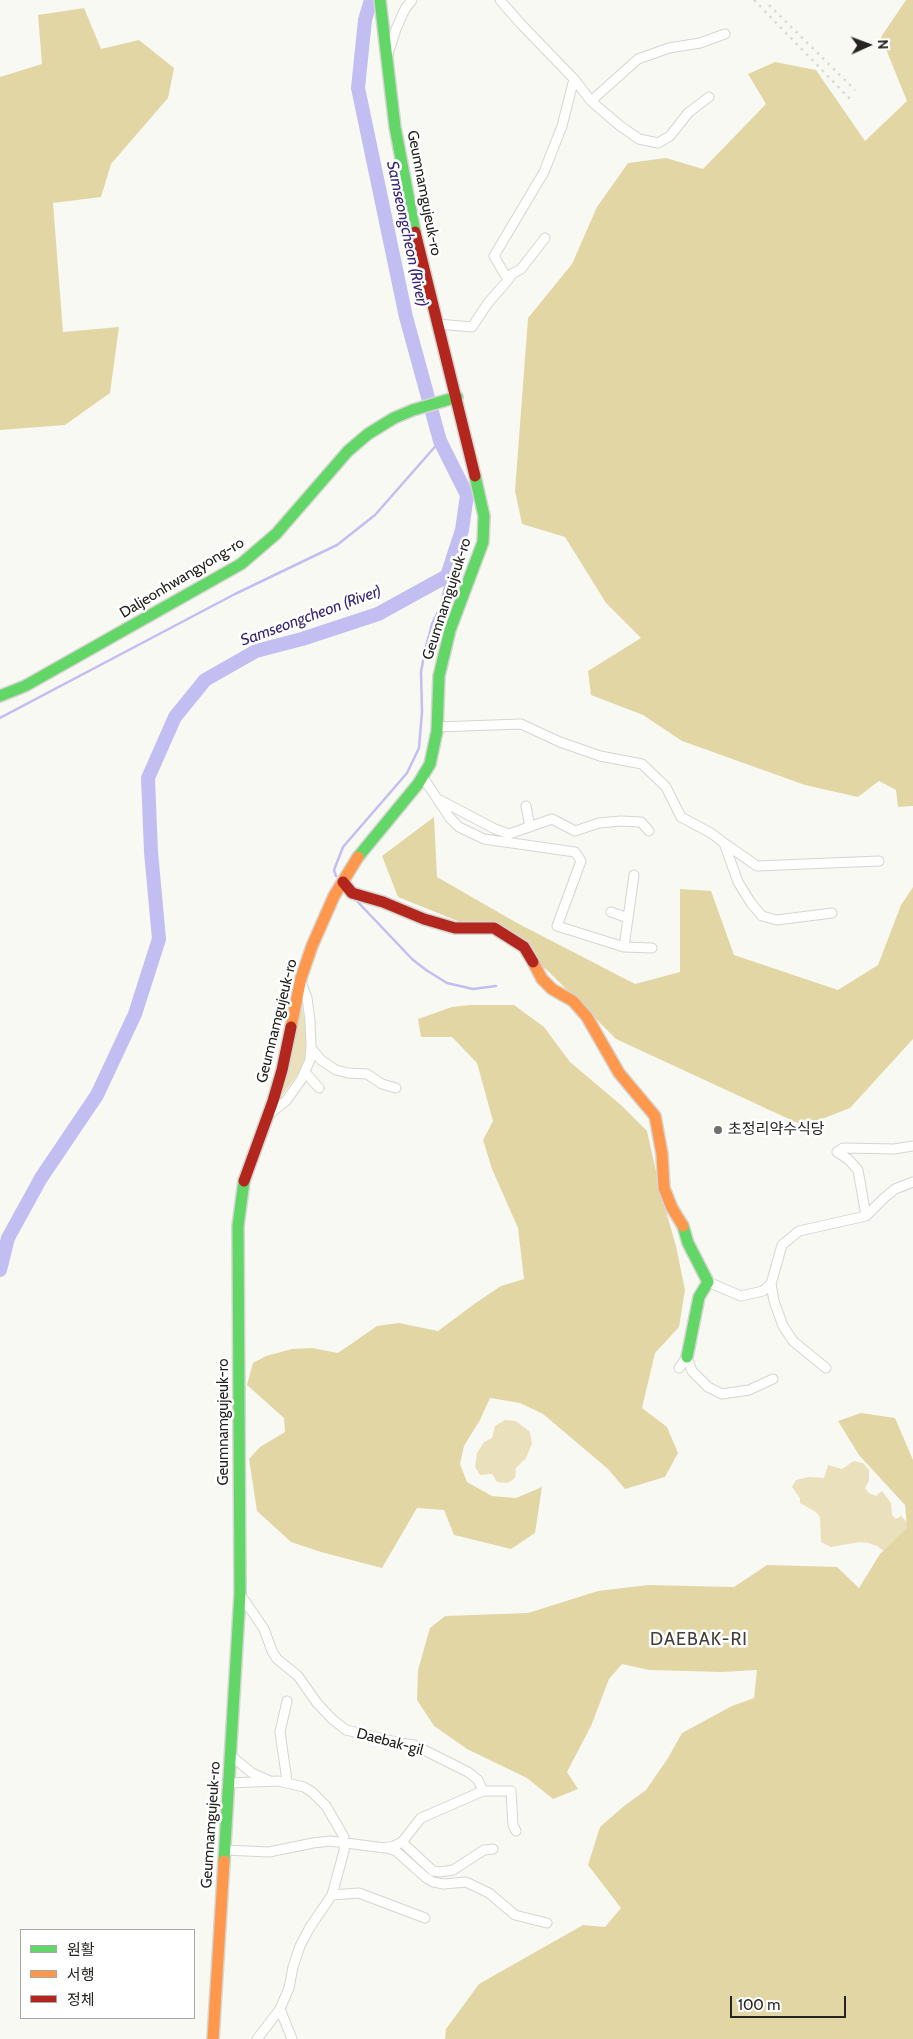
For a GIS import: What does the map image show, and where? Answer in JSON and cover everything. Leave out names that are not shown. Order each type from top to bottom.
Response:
[{"type":"main road","name":"Geumnamgujeuk-ro","points":[[213,2039],[240,1594],[238,1226],[242,1185],[282,1070],[301,982],[312,946],[334,896],[361,852],[430,764],[437,727],[439,676],[450,630],[483,542],[484,516],[452,399],[438,324],[418,247],[395,127],[380,0]]},
{"type":"main road","name":"Daljeonhwangyong-ro","points":[[0,696],[25,686],[241,564],[276,534],[348,451],[381,426],[413,410],[452,399]]},
{"type":"main road","points":[[343,882],[352,893],[383,902],[424,919],[455,928],[494,928],[524,948],[542,979],[552,989],[573,1001],[587,1017],[619,1073],[655,1116],[662,1154],[664,1188],[672,1208],[683,1226],[688,1243],[708,1282],[699,1297],[687,1358]]},
{"type":"street","name":"Geumnamgujeuk-ro","points":[[386,60],[396,29],[405,9],[412,0]]},
{"type":"street","points":[[500,0],[574,79],[592,101],[619,125],[639,139],[658,143],[670,136],[688,113],[709,97]]},
{"type":"street","points":[[592,101],[638,59],[669,48],[700,43],[725,34]]},
{"type":"street","points":[[508,280],[494,256],[544,172],[562,126],[574,79]]},
{"type":"street","points":[[438,324],[472,327],[488,303],[512,274],[521,269],[545,238]]},
{"type":"street","points":[[437,727],[521,724],[560,742],[600,756],[642,764],[666,787],[681,817],[711,833],[757,866],[879,860]]},
{"type":"street","points":[[422,776],[440,800],[450,818],[459,827],[484,838],[575,852],[581,861],[557,926],[624,947],[652,948]]},
{"type":"street","points":[[440,800],[472,818],[509,834],[552,819],[575,831],[598,823],[621,821],[641,822],[650,831]]},
{"type":"street","points":[[526,806],[530,827]]},
{"type":"street","points":[[724,843],[738,882],[750,903],[762,916],[777,920],[832,913]]},
{"type":"street","points":[[624,947],[634,875]]},
{"type":"street","points":[[611,912],[628,918]]},
{"type":"street","points":[[268,1114],[286,1101],[301,1080],[310,1060],[311,1048],[307,998],[301,982]]},
{"type":"street","points":[[311,1048],[321,1060],[336,1070],[367,1074],[382,1084],[396,1088]]},
{"type":"street","points":[[305,1072],[319,1088]]},
{"type":"street","points":[[866,1216],[858,1170],[848,1159],[837,1152],[843,1148],[894,1149],[913,1146]]},
{"type":"street","points":[[826,1368],[794,1341],[783,1326],[774,1301],[771,1284],[782,1245],[799,1231],[866,1216],[895,1189],[913,1182]]},
{"type":"street","points":[[708,1282],[741,1296],[764,1291],[771,1284]]},
{"type":"street","points":[[679,1368],[687,1358]]},
{"type":"street","points":[[687,1358],[692,1371],[708,1387],[722,1394],[748,1390],[773,1379]]},
{"type":"street","name":"Daebak-gil","points":[[240,1594],[264,1629],[272,1652],[277,1659],[298,1676],[322,1708],[346,1730],[414,1745],[454,1764],[478,1780],[483,1791]]},
{"type":"street","points":[[286,1701],[280,1732],[287,1781]]},
{"type":"street","points":[[230,1755],[252,1773],[270,1781]]},
{"type":"street","points":[[229,1782],[287,1781],[304,1787],[321,1800],[332,1814],[344,1837],[337,1881],[332,1895],[310,1926],[300,1946],[292,1968],[289,1988],[280,2009],[257,2039]]},
{"type":"street","points":[[385,1848],[402,1842],[421,1818],[483,1791],[511,1791],[513,1825],[516,1831]]},
{"type":"street","points":[[224,1850],[270,1852],[313,1843],[344,1842],[385,1848],[396,1851],[424,1877],[433,1882],[444,1884],[466,1882],[489,1893],[515,1915],[546,1923]]},
{"type":"street","points":[[402,1842],[433,1871],[440,1872],[453,1870],[484,1850],[493,1848]]},
{"type":"street","points":[[332,1895],[359,1893],[425,1918]]},
{"type":"street","points":[[280,2009],[292,2039]]},
{"type":"shaded area","points":[[906,0],[913,0],[913,806],[898,807],[896,790],[879,781],[858,797],[805,785],[682,741],[643,715],[591,695],[588,671],[641,638],[606,603],[565,537],[522,524],[515,491],[528,318],[572,264],[597,207],[628,163],[666,158],[703,169],[766,104],[748,74],[775,62],[816,70],[865,141],[907,101],[881,37]]},
{"type":"shaded area","points":[[84,8],[101,49],[139,40],[174,68],[168,98],[111,164],[101,197],[53,203],[63,332],[119,327],[110,393],[65,425],[0,430],[0,77],[42,64],[38,15]]},
{"type":"shaded area","points":[[434,817],[437,877],[517,923],[635,984],[680,972],[680,889],[711,891],[734,955],[838,990],[878,965],[901,905],[913,887],[913,1039],[850,1108],[804,1126],[616,1039],[547,970],[500,938],[398,897],[382,856]]},
{"type":"shaded area","points":[[301,1003],[306,1027],[307,1055],[301,1070],[281,1097]]},
{"type":"shaded area","points":[[514,1005],[544,1027],[570,1062],[621,1105],[647,1131],[685,1290],[679,1327],[655,1353],[642,1408],[667,1427],[678,1453],[665,1477],[625,1489],[608,1469],[543,1414],[520,1403],[490,1398],[480,1420],[464,1446],[460,1464],[467,1482],[492,1496],[516,1498],[542,1487],[535,1533],[511,1549],[454,1535],[444,1510],[417,1508],[382,1568],[291,1542],[257,1511],[249,1459],[260,1447],[285,1432],[284,1418],[247,1385],[253,1363],[266,1356],[292,1349],[312,1348],[338,1353],[377,1326],[399,1323],[438,1331],[501,1286],[524,1279],[518,1228],[492,1169],[483,1140],[493,1121],[477,1063],[452,1037],[421,1037],[418,1019],[452,1007]]},
{"type":"shaded area","points":[[861,1413],[895,1418],[913,1460],[913,2039],[445,2039],[446,2029],[479,1984],[583,1925],[605,1927],[621,1908],[588,1865],[600,1827],[646,1790],[668,1758],[682,1733],[732,1706],[754,1698],[757,1670],[722,1672],[649,1670],[622,1664],[609,1679],[591,1726],[567,1772],[578,1789],[553,1799],[527,1778],[467,1749],[434,1726],[417,1700],[418,1670],[430,1628],[445,1616],[528,1613],[598,1591],[648,1585],[734,1587],[767,1565],[837,1567],[859,1588],[880,1554],[907,1528],[905,1505],[859,1455],[838,1421]]},
{"type":"shaded area","points":[[505,1420],[516,1421],[530,1432],[532,1444],[526,1458],[516,1468],[515,1478],[508,1483],[497,1482],[492,1474],[480,1475],[475,1467],[477,1453],[484,1442],[492,1438],[495,1426]]},
{"type":"shaded area","points":[[854,1461],[863,1463],[869,1470],[869,1481],[865,1488],[869,1493],[876,1496],[882,1491],[891,1503],[892,1515],[896,1519],[901,1516],[913,1528],[889,1555],[877,1546],[868,1543],[860,1542],[831,1547],[821,1542],[820,1517],[816,1512],[800,1503],[800,1498],[792,1487],[796,1480],[809,1477],[824,1478],[828,1465],[842,1469]]},
{"type":"waterway","name":"Samseongcheon (River)","points":[[0,1270],[8,1238],[41,1178],[97,1095],[135,1014],[159,939],[151,852],[148,778],[175,717],[205,680],[256,651],[302,639],[378,614],[447,576],[462,530],[467,495],[440,441],[406,317],[358,88],[365,20],[371,0]]},
{"type":"waterway","points":[[0,718],[235,594],[337,545],[375,515],[440,441]]},
{"type":"waterway","points":[[336,876],[334,870],[343,847],[407,773],[419,748],[422,712],[421,672],[432,624],[441,606],[447,576]]},
{"type":"waterway","points":[[355,899],[412,959],[447,983],[473,989],[496,986]]},
{"type":"railway","points":[[754,0],[852,101]]},
{"type":"railway","points":[[769,5],[855,90]]},
{"type":"traffic: fast","points":[[380,0],[395,127],[415,232]]},
{"type":"traffic: fast","points":[[0,696],[25,686],[241,564],[276,534],[348,451],[368,434],[394,418],[413,410],[457,397]]},
{"type":"traffic: fast","points":[[358,857],[418,784],[430,764],[437,731],[439,676],[450,630],[483,542],[484,516],[475,476]]},
{"type":"traffic: fast","points":[[224,1861],[240,1594],[238,1226],[244,1181]]},
{"type":"traffic: fast","points":[[683,1226],[688,1243],[708,1282],[699,1297],[687,1357]]},
{"type":"traffic: slow","points":[[291,1027],[301,978],[312,946],[334,896],[358,857]]},
{"type":"traffic: slow","points":[[533,962],[542,979],[552,989],[573,1001],[587,1017],[619,1073],[655,1116],[662,1154],[664,1188],[672,1208],[683,1226]]},
{"type":"traffic: slow","points":[[213,2039],[224,1861]]},
{"type":"traffic: jam","points":[[415,232],[475,476]]},
{"type":"traffic: jam","points":[[343,882],[352,893],[383,902],[424,919],[455,928],[494,928],[524,947],[533,962]]},
{"type":"traffic: jam","points":[[244,1181],[273,1101],[291,1027]]},
{"type":"place","name":"초정리약수식당","points":[[718,1130]]},
{"type":"district","name":"DAEBAK-RI","points":[[699,1640]]}]
